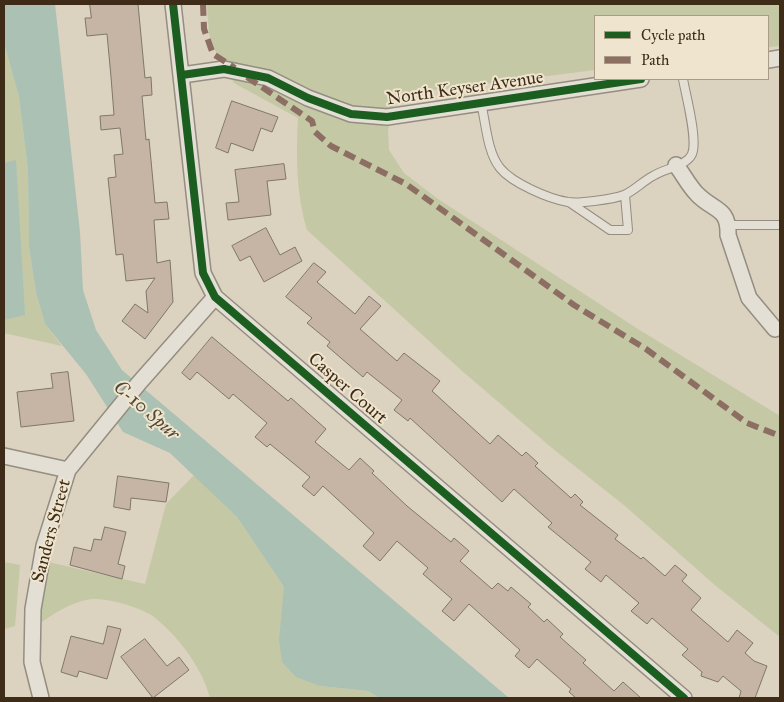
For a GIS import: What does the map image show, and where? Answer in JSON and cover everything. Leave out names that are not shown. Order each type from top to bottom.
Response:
[{"type":"street","name":"Casper Court","points":[[173,4],[203,273],[215,297],[684,698]]},
{"type":"street","name":"North Keyser Avenue","points":[[182,75],[224,69],[268,78],[308,98],[351,114],[387,117],[634,80]]},
{"type":"street","points":[[676,165],[697,194],[725,214],[728,235],[749,298],[777,327]]},
{"type":"street","name":"Sanders Street","points":[[42,698],[32,662],[33,608],[44,546],[68,470],[138,383],[215,297]]},
{"type":"street","points":[[4,456],[68,470]]},
{"type":"lane","points":[[569,202],[625,195],[651,176],[691,156],[693,149],[683,80]]},
{"type":"lane","points":[[482,103],[493,154],[500,169],[522,184],[569,202],[610,230],[619,231],[628,230],[625,195]]},
{"type":"lane","points":[[728,225],[780,225]]},
{"type":"green space","points":[[207,4],[780,4],[780,46],[769,47],[769,15],[594,15],[594,70],[397,95],[388,130],[389,150],[404,173],[438,199],[638,329],[780,416],[780,637],[716,586],[625,506],[552,448],[461,370],[307,230],[303,216],[298,175],[298,118],[234,83],[215,50],[209,34]]},
{"type":"green space","points":[[4,43],[19,97],[28,170],[29,246],[36,293],[45,324],[62,346],[4,333]]},
{"type":"green space","points":[[194,475],[237,517],[284,587],[320,686],[368,691],[379,698],[210,698],[207,687],[196,665],[172,634],[148,613],[115,602],[99,599],[85,600],[64,608],[40,623],[48,562],[145,584],[166,504]]},
{"type":"green space","points":[[4,562],[20,565],[15,626],[4,629]]},
{"type":"water","name":"C-10 Spur","points":[[5,4],[55,4],[80,232],[83,290],[96,330],[122,370],[509,698],[379,698],[368,691],[320,686],[296,677],[282,662],[279,640],[284,587],[237,517],[170,453],[123,432],[86,374],[45,324],[36,293],[29,246],[28,170],[19,97],[4,43]]},
{"type":"water","points":[[16,160],[25,315],[4,320],[4,163]]},
{"type":"building","points":[[90,4],[138,4],[145,78],[151,77],[152,95],[142,96],[146,140],[149,139],[155,203],[167,202],[169,219],[154,220],[157,263],[170,260],[173,302],[145,339],[122,321],[135,304],[148,313],[146,291],[155,278],[126,281],[123,254],[116,255],[108,178],[116,177],[114,155],[123,154],[120,128],[101,130],[100,116],[114,115],[111,77],[107,34],[87,36],[85,18],[91,18]]},
{"type":"building","points":[[232,101],[278,117],[272,132],[261,128],[253,151],[231,143],[228,153],[216,148]]},
{"type":"building","points":[[284,164],[286,179],[267,181],[271,215],[228,220],[226,203],[239,202],[235,170]]},
{"type":"building","points":[[266,228],[280,255],[295,247],[302,261],[264,282],[250,256],[240,261],[232,246]]},
{"type":"building","points":[[314,263],[326,272],[317,282],[355,314],[369,296],[381,306],[360,329],[397,361],[404,353],[440,381],[432,391],[490,444],[498,435],[522,456],[526,452],[538,463],[535,466],[571,498],[575,494],[583,502],[580,505],[618,535],[615,539],[641,559],[643,557],[665,576],[675,565],[687,575],[682,581],[701,598],[691,610],[728,642],[737,630],[753,643],[745,653],[754,661],[767,666],[755,698],[739,698],[741,691],[723,676],[718,682],[701,676],[702,672],[682,655],[688,649],[652,618],[647,624],[631,611],[639,603],[606,575],[601,582],[585,569],[591,562],[548,527],[552,523],[514,489],[502,502],[410,418],[408,421],[394,410],[402,400],[367,372],[363,377],[327,346],[330,342],[307,323],[312,318],[286,297]]},
{"type":"building","points":[[212,337],[288,401],[291,398],[326,429],[315,442],[349,470],[360,458],[374,471],[372,473],[407,506],[451,542],[454,538],[469,551],[460,561],[492,589],[498,583],[508,591],[511,587],[531,604],[528,607],[544,622],[547,619],[563,634],[560,637],[586,660],[583,663],[614,691],[623,682],[641,698],[576,698],[569,692],[571,689],[537,659],[529,668],[515,656],[520,650],[469,604],[454,621],[442,611],[452,599],[423,574],[428,568],[397,541],[380,561],[363,546],[374,533],[323,486],[314,496],[302,486],[310,477],[270,444],[267,447],[255,437],[267,423],[233,394],[229,399],[197,372],[190,380],[182,373]]},
{"type":"building","points":[[68,372],[74,421],[21,427],[17,392],[53,388],[51,374]]},
{"type":"building","points":[[118,476],[169,483],[166,502],[131,498],[130,510],[114,507]]},
{"type":"building","points":[[105,527],[126,532],[118,564],[125,566],[122,579],[70,565],[74,547],[91,551],[94,539],[101,540]]},
{"type":"building","points":[[108,626],[121,629],[107,679],[79,671],[77,677],[61,672],[71,636],[103,644]]},
{"type":"building","points":[[145,639],[167,666],[179,657],[189,670],[153,698],[121,657]]},
{"type":"marked path","points":[[203,4],[204,29],[213,54],[235,68]]},
{"type":"marked path","points":[[247,77],[312,121],[315,132],[331,146],[406,184],[574,305],[646,349],[747,423],[780,436]]},
{"type":"cycle path","points":[[173,4],[203,273],[215,297],[684,698]]},
{"type":"cycle path","points":[[182,75],[224,69],[268,78],[308,98],[351,114],[387,117],[634,80]]}]
